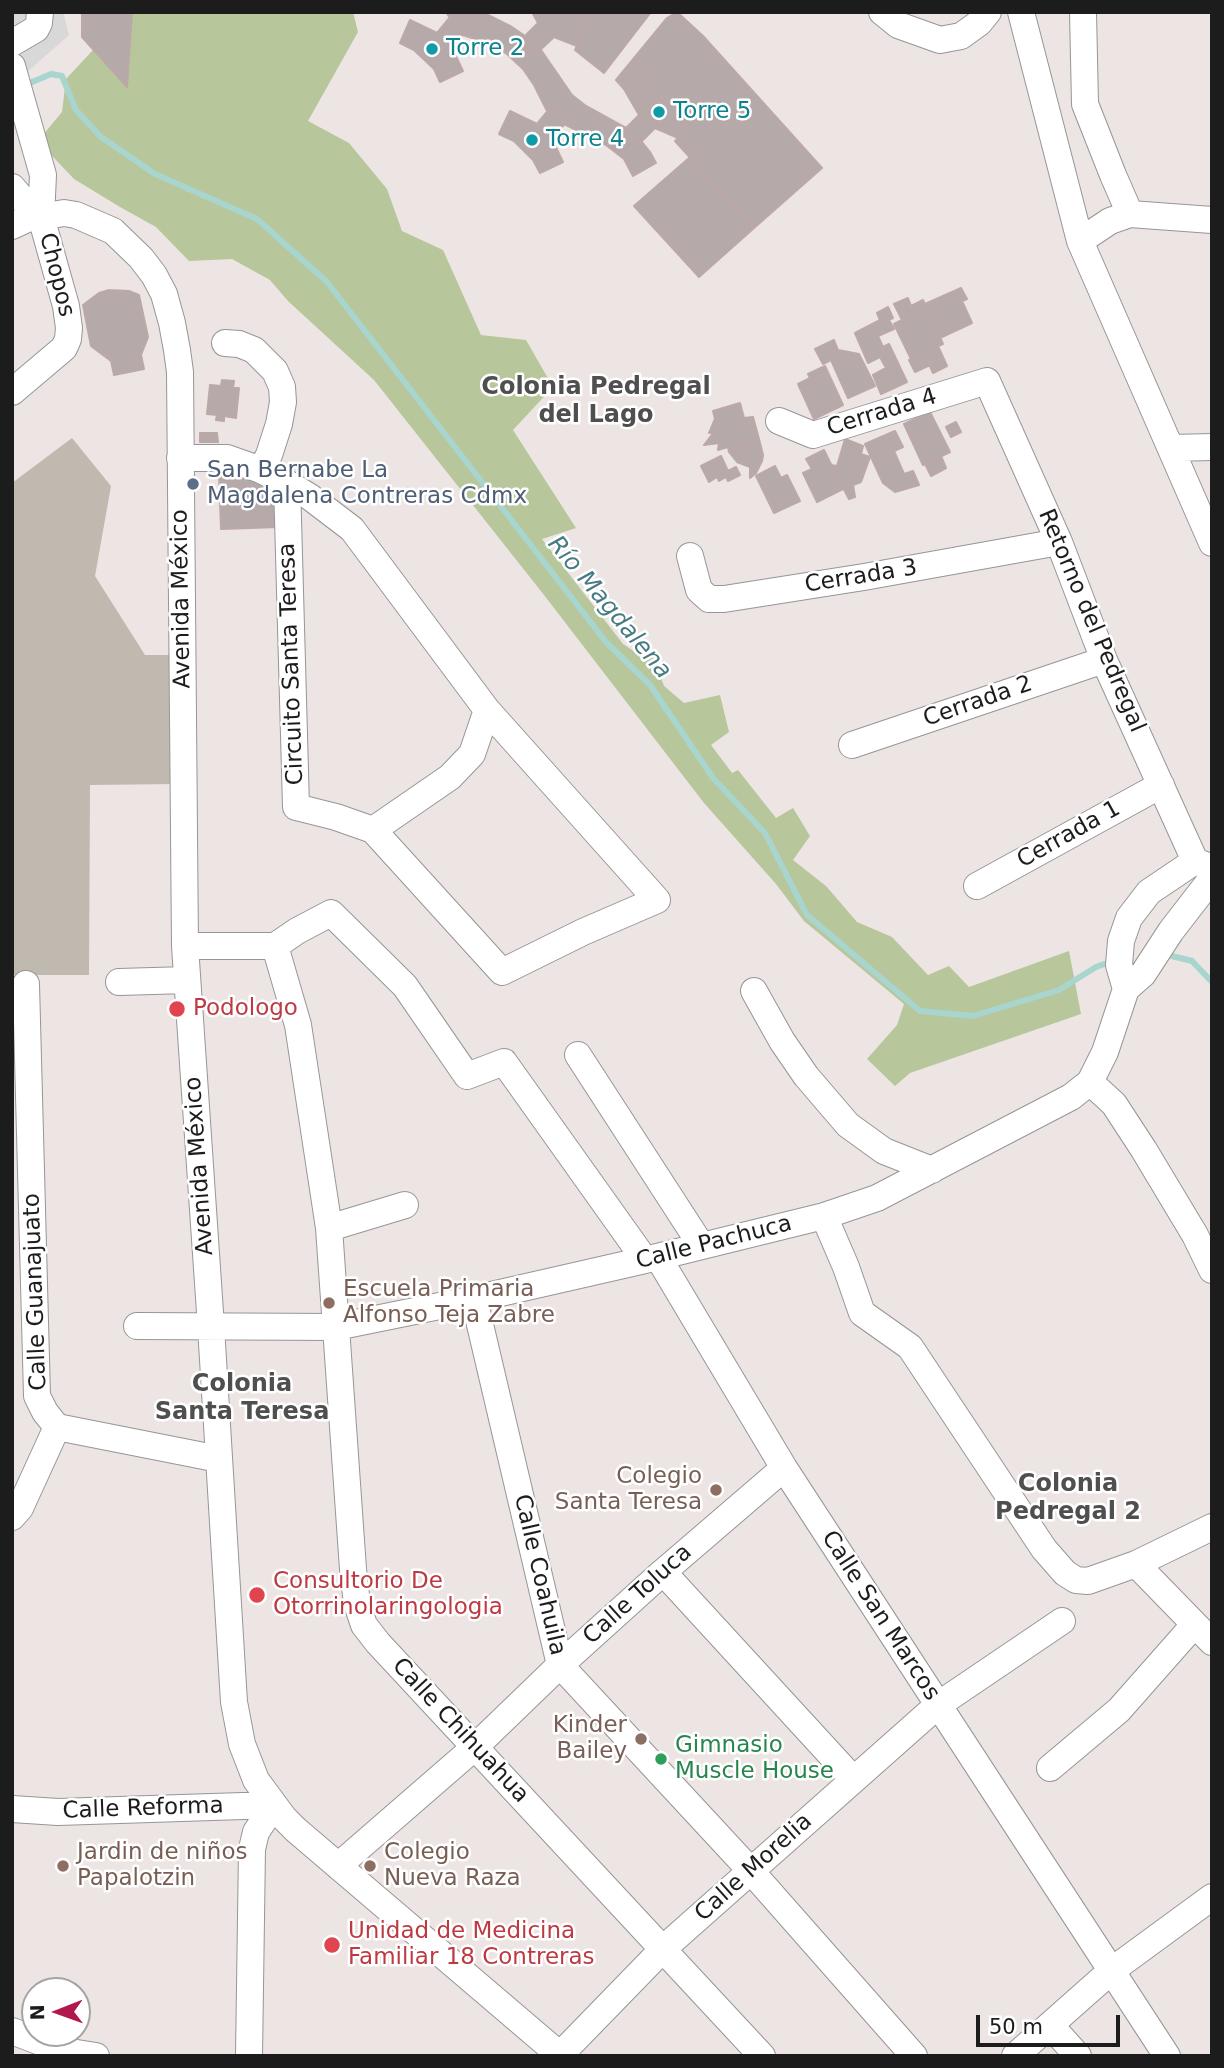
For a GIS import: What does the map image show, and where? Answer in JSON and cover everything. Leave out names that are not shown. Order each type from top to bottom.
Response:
[{"type":"street","points":[[12,43],[36,29],[40,12]]},
{"type":"street","points":[[882,12],[898,25],[940,40],[961,36],[979,23],[988,12]]},
{"type":"street","points":[[1021,12],[1080,241],[1212,544]]},
{"type":"street","points":[[1083,12],[1085,104],[1130,214]]},
{"type":"street","points":[[12,66],[43,175],[41,217]]},
{"type":"street","points":[[12,187],[41,217]]},
{"type":"street","name":"Avenida México","points":[[12,226],[27,219],[64,213],[76,215],[113,231],[154,275],[164,294],[177,350],[180,372],[185,946],[234,1702],[242,1744],[256,1780],[296,1830],[561,2055]]},
{"type":"street","points":[[1080,241],[1110,221],[1130,214],[1212,220]]},
{"type":"street","name":"Avenida México","points":[[12,236],[41,217]]},
{"type":"street","name":"Chopos","points":[[12,392],[64,348],[68,339],[66,306],[41,217]]},
{"type":"street","points":[[225,343],[239,344],[254,350],[275,371],[282,387],[283,402],[279,424],[261,470]]},
{"type":"street","name":"Cerrada 4","points":[[779,421],[813,435],[987,381]]},
{"type":"street","name":"Retorno del Pedregal","points":[[987,381],[1059,542],[1104,660],[1161,785],[1206,869]]},
{"type":"street","points":[[1171,448],[1212,447]]},
{"type":"street","name":"Circuito Santa Teresa","points":[[180,458],[227,458],[261,470],[288,483],[310,497],[352,529],[486,710],[657,900],[583,932],[502,972],[373,830],[337,817],[296,807],[288,483]]},
{"type":"street","name":"Cerrada 3","points":[[690,556],[699,590],[709,599],[724,599],[1059,542]]},
{"type":"street","name":"Cerrada 2","points":[[852,745],[1104,660]]},
{"type":"street","points":[[373,830],[450,777],[472,754],[486,710]]},
{"type":"street","name":"Cerrada 1","points":[[977,886],[1161,785]]},
{"type":"street","name":"Calle Pachuca","points":[[1129,976],[1121,941],[1129,918],[1149,892],[1206,869]]},
{"type":"street","name":"Calle Pachuca","points":[[137,1326],[335,1327],[474,1299],[651,1258],[824,1216],[877,1198],[1071,1097],[1090,1082],[1105,1052],[1129,976],[1189,907],[1206,869]]},
{"type":"street","name":"Calle San Marcos","points":[[275,946],[331,913],[405,986],[467,1076],[504,1062],[651,1258],[784,1468],[1167,2056]]},
{"type":"street","points":[[185,946],[275,946]]},
{"type":"street","name":"Calle Chihuahua","points":[[275,946],[298,1025],[329,1228],[357,1604],[364,1625],[762,2056]]},
{"type":"street","points":[[120,982],[187,980]]},
{"type":"street","name":"Calle Guanajuato","points":[[26,984],[37,1396],[57,1427]]},
{"type":"street","points":[[754,991],[782,1041],[806,1076],[848,1125],[884,1151],[932,1170]]},
{"type":"street","points":[[578,1055],[701,1245]]},
{"type":"street","points":[[1090,1082],[1114,1104],[1182,1214],[1212,1270]]},
{"type":"street","points":[[329,1228],[405,1205]]},
{"type":"street","points":[[824,1216],[862,1312],[910,1347],[1044,1549],[1065,1573],[1076,1580],[1088,1581],[1136,1564],[1212,1527]]},
{"type":"street","name":"Calle Coahuila","points":[[474,1299],[560,1665],[750,1870],[914,2056]]},
{"type":"street","points":[[12,1517],[20,1508],[57,1427],[219,1459]]},
{"type":"street","name":"Calle Toluca","points":[[338,1866],[475,1747],[560,1665],[663,1572],[784,1468]]},
{"type":"street","points":[[1050,1768],[1203,1634],[1136,1564]]},
{"type":"street","points":[[663,1572],[853,1779]]},
{"type":"street","name":"Calle Morelia","points":[[561,2055],[664,1948],[938,1705],[1062,1621]]},
{"type":"street","points":[[249,2056],[252,1849],[256,1832],[274,1805]]},
{"type":"street","name":"Calle Reforma","points":[[12,1810],[58,1812],[274,1805]]},
{"type":"street","points":[[1015,2056],[1111,1970],[1212,1897]]},
{"type":"street","points":[[1050,2025],[1077,2056]]},
{"type":"street","points":[[12,2031],[64,2054],[96,2056]]},
{"type":"shaded area","points":[[12,12],[63,12],[69,35],[26,73]]},
{"type":"shaded area","points":[[72,438],[111,486],[95,576],[145,655],[175,655],[176,784],[90,785],[89,975],[12,975],[12,483]]},
{"type":"green space","points":[[132,12],[353,12],[358,32],[308,121],[349,143],[387,189],[402,231],[443,250],[481,335],[526,340],[553,387],[513,430],[576,528],[542,539],[623,644],[635,652],[651,651],[664,686],[684,703],[720,695],[729,732],[711,745],[732,773],[738,770],[776,818],[793,808],[810,836],[793,860],[826,886],[857,922],[892,937],[928,975],[949,966],[969,987],[1069,951],[1081,1014],[910,1073],[895,1086],[867,1059],[897,1025],[904,1004],[804,921],[776,884],[704,803],[374,380],[288,301],[270,280],[232,259],[189,261],[156,227],[74,179],[38,141],[62,112],[66,79],[93,50],[127,86]]},
{"type":"building","points":[[82,12],[132,12],[127,87],[82,37]]},
{"type":"building","points":[[446,12],[482,12],[525,36],[523,38],[537,53],[541,50],[572,95],[626,128],[624,130],[638,145],[642,142],[656,163],[633,176],[624,159],[606,145],[564,124],[567,121],[551,107],[547,111],[523,69],[507,54],[490,44],[463,35],[467,30]]},
{"type":"building","points":[[532,12],[568,12],[587,23],[577,46],[554,37],[537,53],[523,38],[538,23]]},
{"type":"building","points":[[568,12],[651,12],[604,73],[575,50],[587,23]]},
{"type":"building","points":[[677,12],[703,36],[822,168],[754,228],[675,141],[688,115],[675,109],[654,91],[646,76],[624,89],[616,80],[667,18]]},
{"type":"building","name":"Torre 2","points":[[451,16],[467,30],[452,48],[463,71],[440,82],[434,69],[414,50],[400,43],[410,20],[437,33]]},
{"type":"building","name":"Torre 5","points":[[646,76],[654,91],[675,109],[688,115],[678,138],[655,128],[638,145],[624,130],[639,115],[624,89]]},
{"type":"building","name":"Torre 4","points":[[551,107],[567,121],[552,139],[563,162],[540,173],[533,160],[514,141],[499,134],[510,111],[537,124]]},
{"type":"building","points":[[689,158],[754,228],[699,277],[634,206]]},
{"type":"building","points":[[961,288],[967,299],[962,301],[972,323],[940,338],[925,304]]},
{"type":"building","points":[[109,290],[129,291],[139,295],[148,337],[141,355],[144,369],[114,375],[111,361],[91,346],[83,305],[99,293]]},
{"type":"building","points":[[908,298],[911,306],[923,300],[943,344],[938,346],[947,366],[933,373],[924,353],[911,359],[894,324],[902,320],[894,304]]},
{"type":"building","points":[[888,307],[893,318],[889,320],[894,329],[878,336],[883,347],[889,344],[907,382],[881,394],[873,375],[886,368],[880,357],[868,363],[855,333],[880,320],[877,313]]},
{"type":"building","points":[[834,340],[838,350],[859,354],[875,386],[848,398],[831,360],[823,364],[815,349]]},
{"type":"building","points":[[924,353],[930,365],[915,372],[909,360]]},
{"type":"building","points":[[825,366],[843,405],[814,419],[798,384],[810,378],[808,374]]},
{"type":"building","points":[[222,380],[234,381],[233,388],[239,388],[236,418],[224,416],[224,421],[216,420],[217,415],[207,414],[210,385],[221,386]]},
{"type":"building","points":[[740,403],[744,418],[753,417],[759,439],[729,452],[728,447],[718,450],[719,443],[704,445],[714,432],[709,433],[715,419],[713,411]]},
{"type":"building","points":[[930,412],[950,452],[923,465],[904,424]]},
{"type":"building","points":[[956,422],[961,432],[951,437],[946,427]]},
{"type":"building","points":[[895,431],[903,447],[894,451],[904,474],[913,471],[919,485],[895,492],[883,483],[865,444]]},
{"type":"building","points":[[200,433],[217,433],[218,442],[200,442]]},
{"type":"building","points":[[759,439],[762,461],[750,478],[750,467],[737,462],[729,452]]},
{"type":"building","points":[[845,439],[863,446],[861,454],[870,457],[861,482],[853,485],[855,497],[849,499],[831,465],[837,466]]},
{"type":"building","points":[[824,450],[843,489],[817,502],[803,473],[812,469],[806,459]]},
{"type":"building","points":[[721,456],[728,471],[736,467],[740,475],[728,481],[726,477],[719,481],[717,477],[709,482],[701,466]]},
{"type":"building","points":[[941,456],[946,468],[931,476],[925,464]]},
{"type":"building","points":[[775,466],[781,478],[787,475],[800,501],[774,513],[756,476]]},
{"type":"building","points":[[219,474],[240,474],[258,482],[272,497],[279,527],[221,529]]},
{"type":"waterway","name":"Río Magdalena","points":[[23,86],[51,74],[62,76],[76,110],[101,137],[155,174],[257,219],[327,282],[606,642],[650,685],[713,778],[765,833],[807,915],[920,1011],[973,1016],[1059,990],[1096,967],[1113,961]]},
{"type":"waterway","name":"Río Magdalena","points":[[1164,954],[1192,961],[1212,982]]},
{"type":"place","name":"Torre 2","points":[[432,49]]},
{"type":"place","name":"Torre 5","points":[[659,112]]},
{"type":"place","name":"Torre 4","points":[[532,140]]},
{"type":"place","name":"San Bernabe La Magdalena Contreras Cdmx","points":[[193,484]]},
{"type":"place","name":"Podologo","points":[[177,1009]]},
{"type":"place","name":"Escuela Primaria Alfonso Teja Zabre","points":[[329,1303]]},
{"type":"place","name":"Colegio Santa Teresa","points":[[716,1490]]},
{"type":"place","name":"Consultorio De Otorrinolaringologia","points":[[257,1595]]},
{"type":"place","name":"Kinder Bailey","points":[[641,1739]]},
{"type":"place","name":"Gimnasio Muscle House","points":[[661,1759]]},
{"type":"place","name":"Jardin de niños Papalotzin","points":[[63,1866]]},
{"type":"place","name":"Colegio Nueva Raza","points":[[370,1866]]},
{"type":"place","name":"Unidad de Medicina Familiar 18 Contreras","points":[[332,1945]]},
{"type":"district","name":"Colonia Pedregal del Lago","points":[[596,402]]},
{"type":"district","name":"Colonia Santa Teresa","points":[[242,1399]]},
{"type":"district","name":"Colonia Pedregal 2","points":[[1068,1499]]}]
